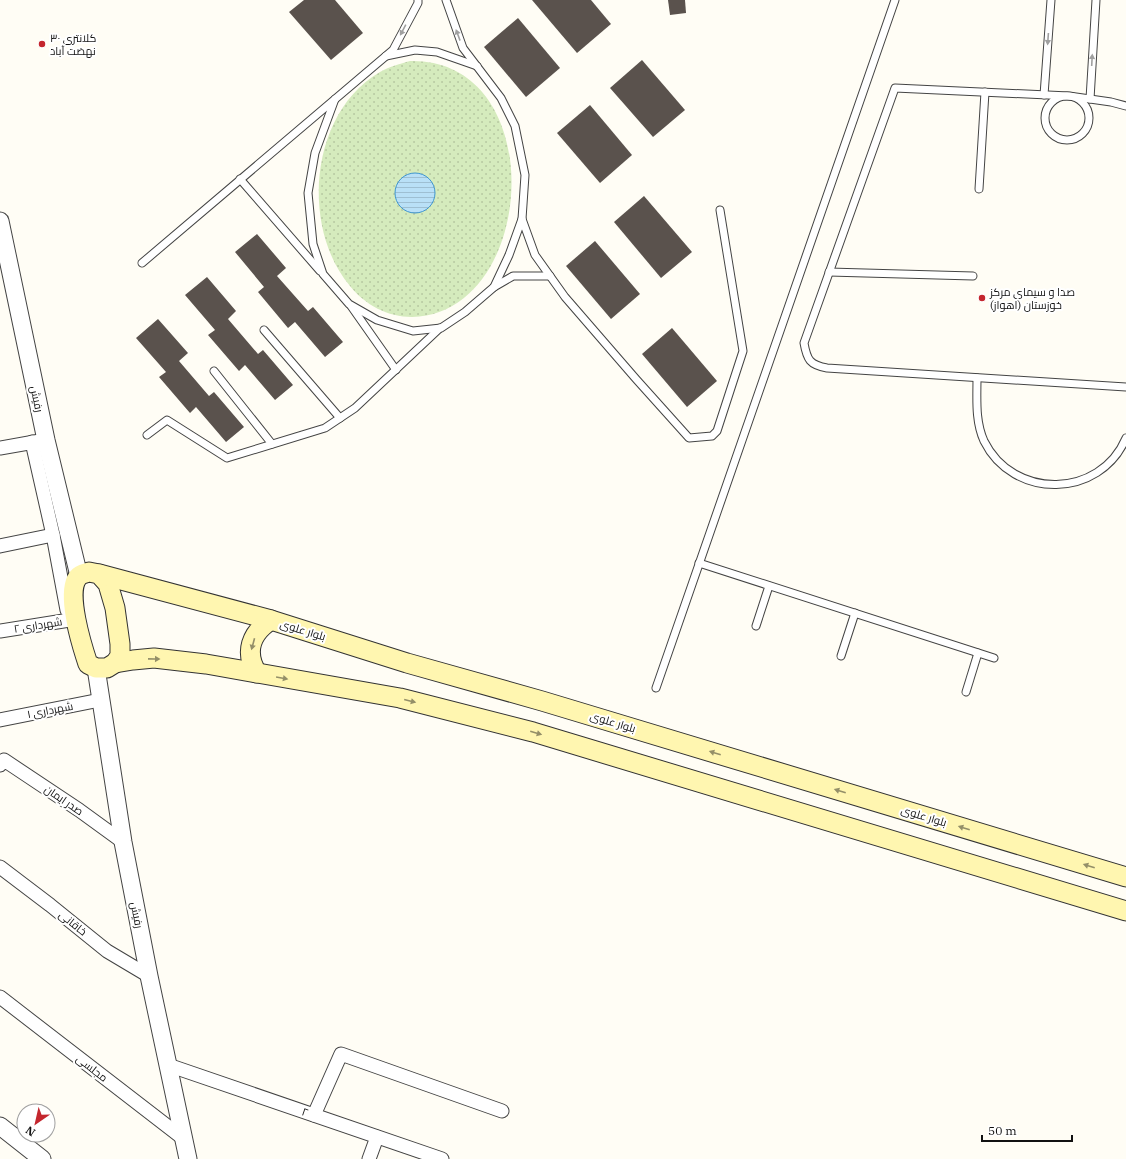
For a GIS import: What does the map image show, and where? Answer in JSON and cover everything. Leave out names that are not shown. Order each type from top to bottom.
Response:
[{"type":"main road","name":"بلوار علوی","points":[[79,576],[89,572],[99,574],[271,620],[1126,877]]},
{"type":"main road","points":[[79,576],[74,585],[72,620],[88,664],[96,668],[107,668],[115,663],[120,656],[120,644],[115,608],[108,584],[99,574]]},
{"type":"main road","points":[[257,673],[250,655],[252,644],[255,634],[262,626],[271,620]]},
{"type":"main road","points":[[115,663],[154,658],[206,664],[400,698],[533,732],[1126,911]]},
{"type":"street","name":"رفیش","points":[[0,221],[39,441],[79,576]]},
{"type":"street","points":[[3,445],[39,441],[52,535],[72,620]]},
{"type":"street","points":[[0,546],[52,535]]},
{"type":"street","name":"شهرداری ۲","points":[[0,631],[72,620]]},
{"type":"street","name":"رفیش","points":[[96,668],[123,842],[149,976],[188,1159]]},
{"type":"street","name":"شهرداری ۱","points":[[0,720],[100,700]]},
{"type":"street","name":"صدر ایمان","points":[[2,763],[79,810],[123,842]]},
{"type":"street","name":"خاقانی","points":[[0,867],[50,904],[107,951],[149,976]]},
{"type":"street","name":"مجلسی","points":[[0,997],[184,1139]]},
{"type":"street","points":[[314,1115],[340,1054],[502,1111]]},
{"type":"street","name":"۲","points":[[168,1065],[442,1159]]},
{"type":"street","points":[[0,1126],[42,1159]]},
{"type":"street","points":[[370,1159],[377,1137]]},
{"type":"lane","points":[[142,262],[393,50],[418,3],[418,0]]},
{"type":"lane","points":[[446,0],[463,48],[501,98],[515,126],[525,174],[522,219],[509,255],[494,287]]},
{"type":"lane","points":[[656,688],[895,0]]},
{"type":"lane","points":[[1044,95],[1051,0]]},
{"type":"lane","points":[[1090,98],[1096,0]]},
{"type":"lane","points":[[384,57],[415,50],[437,52],[477,66]]},
{"type":"lane","points":[[1126,106],[1090,98],[1069,96],[894,88],[804,343],[810,362],[817,367],[1126,387]]},
{"type":"lane","points":[[979,189],[985,92]]},
{"type":"lane","points":[[1061,96],[1069,96],[1076,98],[1087,108],[1089,122],[1082,134],[1070,140],[1062,140],[1050,133],[1044,119],[1045,111],[1054,99],[1061,96]]},
{"type":"lane","points":[[323,274],[313,244],[308,193],[315,153],[335,99]]},
{"type":"lane","points":[[240,179],[349,304],[396,370]]},
{"type":"lane","points":[[522,219],[535,255],[565,297],[689,438],[712,436],[717,431],[743,351],[720,210]]},
{"type":"lane","points":[[829,272],[973,276]]},
{"type":"lane","points":[[147,435],[167,420],[227,458],[325,428],[355,408],[440,328],[465,312],[494,287],[514,276],[550,276]]},
{"type":"lane","points":[[349,304],[377,320],[413,331],[440,328]]},
{"type":"lane","points":[[264,330],[340,418]]},
{"type":"lane","points":[[214,372],[272,444]]},
{"type":"lane","points":[[977,378],[977,418],[984,441],[991,452],[1003,465],[1018,476],[1029,481],[1054,485],[1078,482],[1089,477],[1109,463],[1117,454],[1126,438]]},
{"type":"lane","points":[[700,563],[994,658]]},
{"type":"lane","points":[[756,626],[769,586]]},
{"type":"lane","points":[[841,656],[855,613]]},
{"type":"lane","points":[[966,692],[978,653]]},
{"type":"green space","points":[[410,61],[456,71],[488,99],[506,140],[512,187],[504,234],[485,275],[454,305],[412,317],[394,315],[378,309],[363,299],[350,286],[334,262],[324,233],[319,203],[320,172],[327,142],[339,114],[357,90],[380,72]]},
{"type":"water","points":[[415,173],[423,175],[429,179],[433,185],[435,193],[433,201],[429,207],[423,211],[415,213],[407,211],[401,207],[397,201],[395,193],[397,185],[401,179],[407,175]]},
{"type":"building","points":[[304,0],[335,0],[363,33],[331,60],[289,12]]},
{"type":"building","points":[[532,0],[591,0],[611,24],[577,53]]},
{"type":"building","points":[[668,0],[685,0],[686,13],[670,15]]},
{"type":"building","points":[[518,18],[560,68],[526,97],[484,47]]},
{"type":"building","points":[[642,60],[685,110],[653,137],[610,88]]},
{"type":"building","points":[[590,105],[632,155],[600,183],[557,133]]},
{"type":"building","points":[[644,196],[692,252],[661,278],[614,222]]},
{"type":"building","points":[[257,234],[286,268],[277,276],[308,311],[313,307],[343,342],[325,357],[295,322],[288,328],[258,292],[264,287],[235,252]]},
{"type":"building","points":[[595,241],[640,294],[611,319],[566,266]]},
{"type":"building","points":[[207,277],[236,311],[228,319],[258,354],[263,350],[293,385],[275,400],[245,365],[239,371],[208,335],[215,330],[185,295]]},
{"type":"building","points":[[158,319],[188,353],[179,361],[209,396],[214,392],[244,427],[226,442],[196,407],[190,413],[159,377],[166,372],[136,338]]},
{"type":"building","points":[[672,328],[717,381],[687,407],[642,354]]},
{"type":"place","name":"کلانتری ۳۰ نهضت آباد","points":[[42,44]]},
{"type":"place","name":"صدا و سیمای مرکز خوزستان (اهواز)","points":[[982,298]]}]
